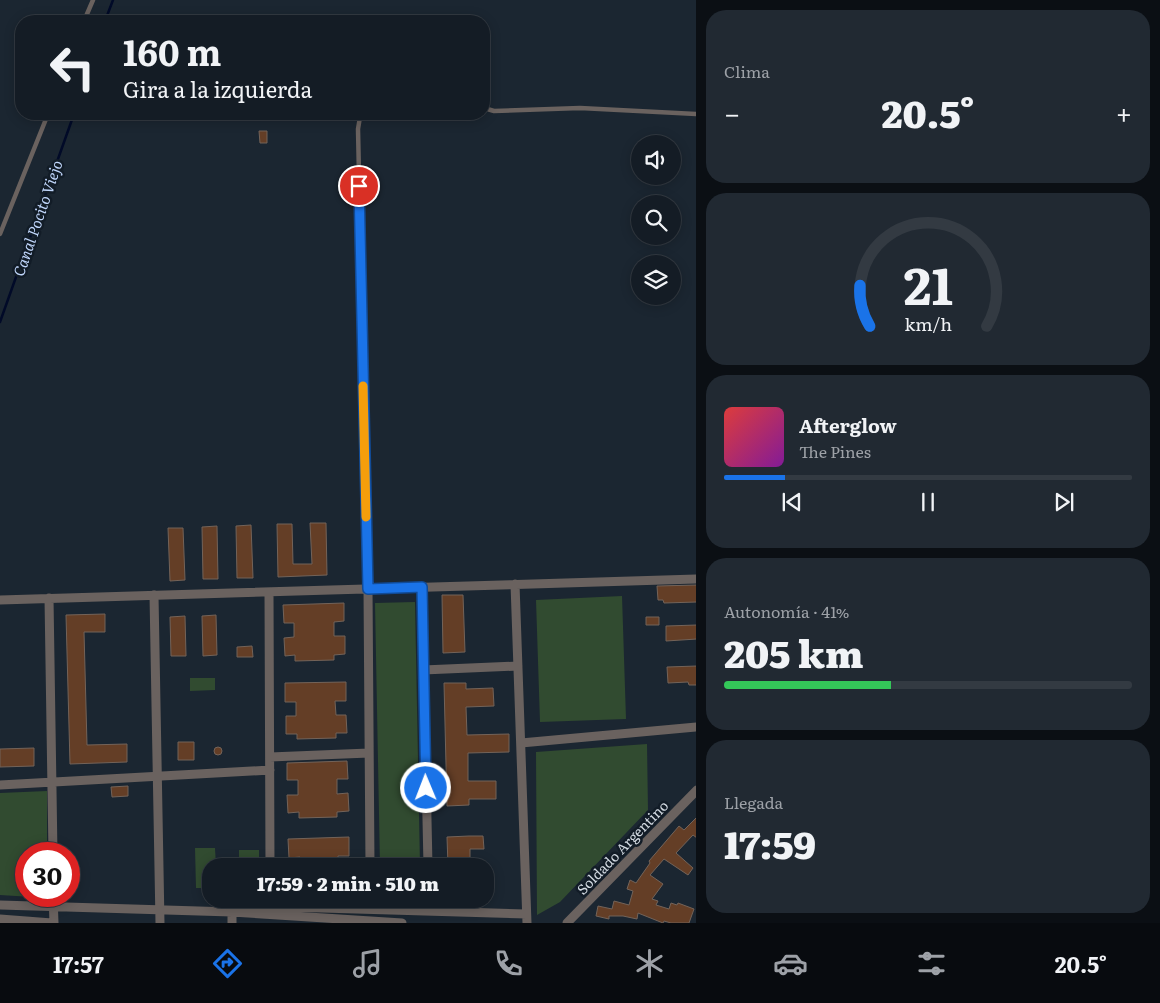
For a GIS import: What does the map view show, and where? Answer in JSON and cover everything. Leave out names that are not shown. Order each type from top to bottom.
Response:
[{"type":"street","points":[[0,600],[696,579]]},
{"type":"street","points":[[342,908],[430,911],[526,918],[515,584]]},
{"type":"street","points":[[422,587],[428,858]]},
{"type":"street","points":[[368,589],[370,858]]},
{"type":"street","points":[[269,592],[270,858]]},
{"type":"street","points":[[154,595],[160,923]]},
{"type":"street","points":[[49,598],[53,842]]},
{"type":"street","points":[[423,670],[518,666]]},
{"type":"street","points":[[521,742],[696,727]]},
{"type":"street","points":[[270,756],[369,753]]},
{"type":"street","points":[[0,785],[270,770]]},
{"type":"street","name":"Soldado Argentino","points":[[567,923],[696,790]]},
{"type":"street","points":[[0,905],[15,905]]},
{"type":"street","points":[[0,919],[53,923],[54,907]]},
{"type":"street","points":[[80,907],[254,913],[404,923],[405,911]]},
{"type":"street","points":[[254,908],[254,913]]},
{"type":"street","points":[[232,912],[232,923]]},
{"type":"lane","points":[[87,15],[93,0]]},
{"type":"lane","points":[[490,110],[580,108],[696,114]]},
{"type":"lane","points":[[0,234],[46,120]]},
{"type":"lane","points":[[360,120],[358,129],[368,589]]},
{"type":"green space","points":[[622,596],[626,719],[540,722],[536,600]]},
{"type":"green space","points":[[415,602],[420,858],[380,858],[375,603]]},
{"type":"green space","points":[[190,678],[215,678],[215,690],[190,691]]},
{"type":"green space","points":[[647,744],[648,810],[560,902],[537,915],[536,752]]},
{"type":"green space","points":[[47,791],[47,842],[15,842],[15,896],[0,895],[0,793]]},
{"type":"green space","points":[[195,848],[215,848],[216,858],[202,858],[202,888],[196,888]]},
{"type":"green space","points":[[239,850],[259,850],[259,858],[239,858]]},
{"type":"building","points":[[259,131],[267,131],[267,143],[260,143]]},
{"type":"building","points":[[310,523],[326,523],[327,575],[278,577],[277,524],[292,524],[293,564],[312,564]]},
{"type":"building","points":[[251,525],[253,578],[237,578],[236,526]]},
{"type":"building","points":[[217,526],[218,579],[203,579],[202,527]]},
{"type":"building","points":[[168,528],[183,528],[185,580],[170,581]]},
{"type":"building","points":[[696,585],[696,602],[664,603],[663,600],[658,600],[657,586]]},
{"type":"building","points":[[442,595],[463,595],[465,652],[443,653]]},
{"type":"building","points":[[344,603],[344,621],[334,622],[334,636],[345,636],[345,654],[334,655],[334,660],[295,661],[295,655],[285,656],[284,638],[294,637],[294,623],[284,623],[283,605]]},
{"type":"building","points":[[105,614],[105,632],[84,632],[87,745],[127,744],[127,762],[70,764],[66,615]]},
{"type":"building","points":[[216,615],[217,655],[203,656],[202,616]]},
{"type":"building","points":[[185,616],[186,656],[171,656],[170,617]]},
{"type":"building","points":[[646,617],[659,617],[659,625],[646,625]]},
{"type":"building","points":[[696,625],[696,639],[666,641],[666,626]]},
{"type":"building","points":[[252,646],[253,657],[237,657],[237,647]]},
{"type":"building","points":[[696,666],[696,685],[689,685],[688,682],[668,683],[667,667]]},
{"type":"building","points":[[346,682],[346,701],[335,701],[336,715],[346,715],[347,733],[336,733],[336,738],[297,739],[297,734],[286,734],[286,716],[296,716],[296,702],[285,702],[285,683]]},
{"type":"building","points":[[444,683],[466,683],[466,689],[493,688],[494,706],[466,707],[467,735],[509,734],[509,752],[468,753],[468,781],[496,781],[496,799],[469,799],[469,805],[447,806]]},
{"type":"building","points":[[178,742],[194,742],[194,760],[178,760]]},
{"type":"building","points":[[218,747],[222,751],[218,755],[214,751]]},
{"type":"building","points":[[34,748],[34,766],[0,767],[0,749]]},
{"type":"building","points":[[347,761],[348,779],[337,779],[337,794],[348,793],[349,811],[337,812],[337,817],[299,818],[299,812],[288,813],[287,795],[298,795],[298,780],[287,780],[287,763]]},
{"type":"building","points":[[128,786],[128,796],[112,797],[111,787]]},
{"type":"building","points":[[696,818],[696,837],[693,835],[676,853],[693,868],[688,875],[664,859],[650,875],[663,884],[652,899],[658,901],[656,905],[669,909],[671,903],[677,905],[678,903],[694,909],[689,923],[664,921],[663,923],[638,913],[637,919],[609,916],[609,919],[596,916],[598,906],[612,909],[614,901],[629,905],[633,891],[627,889],[630,880],[636,883],[650,863],[649,861],[679,826],[684,830]]},
{"type":"building","points":[[483,836],[484,849],[470,849],[470,858],[448,858],[447,837]]},
{"type":"building","points":[[349,837],[349,856],[338,856],[338,858],[289,858],[288,839]]},
{"type":"waterway","name":"Canal Pocito Viejo","points":[[107,15],[113,0]]},
{"type":"waterway","name":"Canal Pocito Viejo","points":[[0,322],[72,120]]},
{"type":"slow traffic","points":[[363,386],[366,517]]},
{"type":"route","points":[[359,186],[368,589],[422,587],[426,788]]}]
